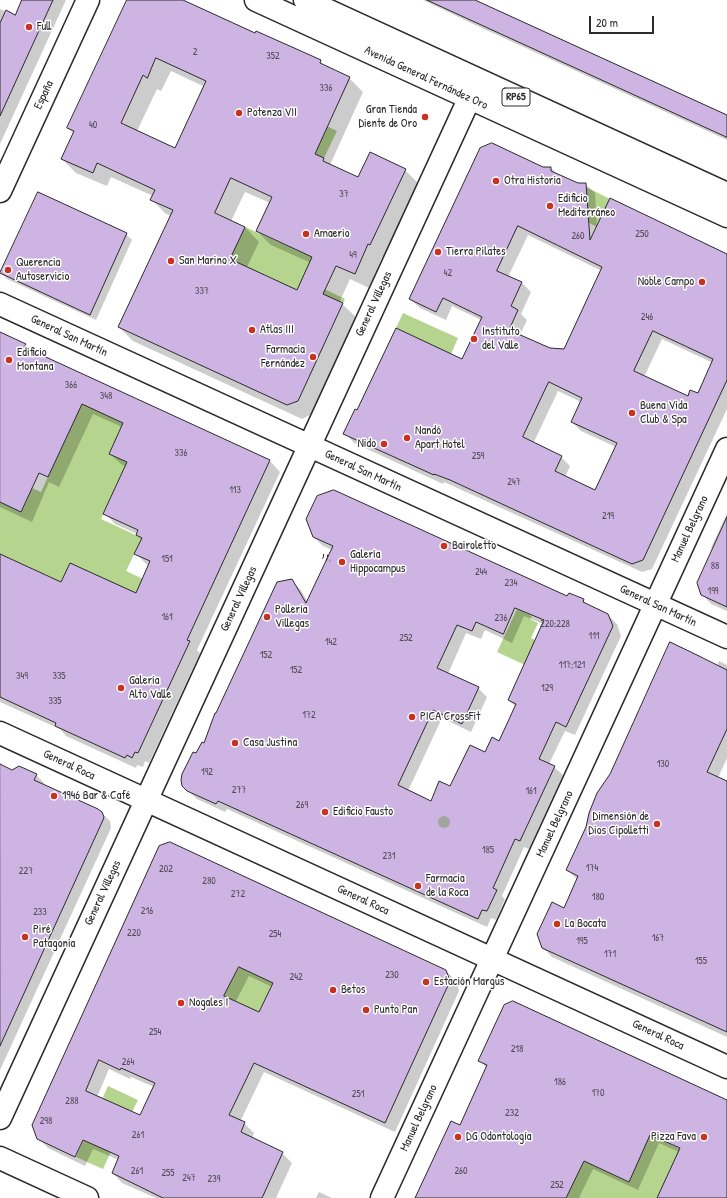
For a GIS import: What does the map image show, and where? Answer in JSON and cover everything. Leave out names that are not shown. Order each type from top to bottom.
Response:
[{"type":"street","name":"España","points":[[0,190],[88,0]]},
{"type":"street","name":"Avenida General Fernández Oro","points":[[256,0],[727,194]]},
{"type":"street","name":"Avenida General Fernández Oro","points":[[305,0],[473,89],[727,216]]},
{"type":"street","name":"General Villegas","points":[[0,1118],[473,89]]},
{"type":"street","name":"General San Martín","points":[[0,304],[727,637]]},
{"type":"street","name":"Manuel Belgrano","points":[[382,1198],[727,449]]},
{"type":"street","name":"General Roca","points":[[0,733],[727,1067]]},
{"type":"street","points":[[0,1158],[87,1198]]},
{"type":"path","points":[[328,556],[324,554],[322,556],[330,561]]},
{"type":"green space","points":[[297,112],[337,131],[324,158],[300,147]]},
{"type":"green space","points":[[586,187],[610,199],[597,227],[587,222],[589,216],[575,210]]},
{"type":"green space","points":[[245,227],[312,257],[308,281],[345,299],[340,310],[200,246],[238,242]]},
{"type":"green space","points":[[403,313],[458,338],[451,354],[396,328]]},
{"type":"green space","points":[[85,397],[123,423],[109,454],[127,462],[101,519],[142,538],[126,571],[143,579],[136,593],[61,582],[0,554],[0,502],[21,512],[27,500],[21,497],[27,486],[41,492]]},
{"type":"green space","points":[[517,609],[532,616],[530,619],[538,623],[531,638],[537,641],[525,665],[497,652]]},
{"type":"green space","points":[[288,949],[259,1013],[192,982],[225,963],[238,969],[239,967]]},
{"type":"green space","points":[[108,1086],[138,1100],[118,1136],[103,1169],[76,1157]]},
{"type":"green space","points":[[650,1135],[680,1149],[657,1198],[566,1198],[584,1161],[628,1182]]},
{"type":"building","points":[[22,0],[53,0],[0,116],[0,23],[6,10],[15,15]]},
{"type":"building","points":[[127,0],[183,0],[255,33],[256,31],[321,60],[320,63],[350,77],[315,154],[324,158],[323,161],[358,177],[370,152],[406,169],[370,245],[368,244],[355,274],[336,266],[323,294],[343,303],[298,401],[287,405],[118,327],[173,210],[150,200],[155,190],[97,163],[93,173],[61,159],[74,131],[67,128]],"holes":[[[156,58],[206,81],[175,148],[121,123],[143,75],[147,78]],[[231,178],[272,197],[256,231],[312,257],[297,290],[230,259],[245,227],[215,213]]]},
{"type":"building","points":[[427,0],[475,0],[727,115],[727,137]]},
{"type":"building","points":[[492,143],[543,167],[551,167],[551,171],[578,183],[586,183],[590,240],[610,198],[727,254],[727,380],[643,560],[632,564],[450,480],[434,475],[343,434],[355,409],[357,410],[396,328],[462,359],[482,317],[443,298],[436,312],[409,299],[480,148]],"holes":[[[518,226],[602,267],[564,349],[550,348],[509,330],[518,310],[511,306],[522,282],[497,271]],[[653,331],[713,359],[698,393],[690,390],[688,396],[634,371]],[[549,382],[582,398],[571,422],[617,443],[595,490],[555,471],[562,456],[523,437]]]},
{"type":"building","points":[[38,192],[127,233],[90,315],[0,273]]},
{"type":"building","points":[[0,332],[26,344],[24,347],[270,460],[187,640],[190,641],[138,753],[135,752],[132,758],[127,755],[125,758],[55,726],[56,723],[0,697],[0,554],[61,582],[70,563],[136,593],[150,561],[134,554],[142,538],[136,535],[138,530],[103,514],[127,462],[109,454],[123,423],[82,404],[48,477],[39,473],[21,512],[0,502]]},
{"type":"building","points":[[334,490],[567,596],[569,593],[584,599],[583,602],[608,614],[613,626],[566,727],[556,722],[539,759],[555,766],[520,841],[515,839],[493,888],[497,890],[487,911],[482,910],[478,919],[218,801],[216,804],[187,791],[182,786],[182,774],[193,752],[196,753],[202,742],[204,743],[215,713],[277,582],[292,579],[306,603],[333,546],[313,537],[306,519],[317,496]],"holes":[[[515,608],[544,620],[508,700],[516,704],[499,741],[492,737],[485,752],[470,745],[450,786],[439,781],[431,801],[398,785],[433,710],[462,724],[479,687],[437,668],[457,625],[472,631],[476,622],[503,634]]]},
{"type":"building","points":[[727,517],[727,607],[701,595],[697,583]]},
{"type":"building","points":[[670,642],[727,670],[727,729],[707,772],[727,781],[727,1032],[542,948],[537,934],[552,902],[564,908],[578,876],[566,870],[586,827],[589,813],[597,793],[610,774]]},
{"type":"building","points":[[0,764],[12,770],[19,766],[37,774],[34,780],[98,809],[102,812],[104,817],[0,1046]]},
{"type":"building","points":[[170,842],[446,970],[450,981],[385,1123],[254,1063],[229,1115],[245,1122],[241,1132],[283,1152],[262,1198],[163,1198],[112,1173],[119,1156],[83,1140],[75,1157],[37,1139],[32,1125],[159,846]],"holes":[[[239,967],[273,983],[259,1012],[224,996]],[[99,1060],[120,1070],[121,1068],[155,1083],[140,1115],[86,1091]]]},
{"type":"building","points":[[513,1001],[727,1100],[727,1198],[657,1198],[680,1148],[650,1135],[629,1182],[584,1161],[566,1198],[415,1198],[451,1121],[460,1125],[487,1065],[478,1061],[504,1005]]},
{"type":"place","name":"Full","points":[[29,27]]},
{"type":"place","name":"Potenza VII","points":[[239,113]]},
{"type":"place","name":"Gran Tienda Diente de Oro","points":[[425,117]]},
{"type":"place","name":"Otra Historia","points":[[496,181]]},
{"type":"place","name":"Edificio Mediterráneo","points":[[550,206]]},
{"type":"place","name":"Amaerio","points":[[306,234]]},
{"type":"place","name":"Tierra Pilates","points":[[438,252]]},
{"type":"place","name":"San Marino X","points":[[171,261]]},
{"type":"place","name":"Querencia Autoservicio","points":[[8,270]]},
{"type":"place","name":"Noble Campo","points":[[702,282]]},
{"type":"place","name":"Atlas III","points":[[252,330]]},
{"type":"place","name":"Instituto del Valle","points":[[474,339]]},
{"type":"place","name":"Farmacia Fernández","points":[[313,357]]},
{"type":"place","name":"Edificio Montana","points":[[9,360]]},
{"type":"place","name":"Buena Vida Club & Spa","points":[[632,413]]},
{"type":"place","name":"Nandó Apart Hotel","points":[[407,438]]},
{"type":"place","name":"Nido","points":[[384,444]]},
{"type":"place","name":"Bairoletto","points":[[444,546]]},
{"type":"place","name":"Galería Hippocampus","points":[[342,562]]},
{"type":"place","name":"Pollería Villegas","points":[[267,617]]},
{"type":"place","name":"Galería Alto Valle","points":[[121,688]]},
{"type":"place","name":"PICA CrossFit","points":[[412,717]]},
{"type":"place","name":"Casa Justina","points":[[235,743]]},
{"type":"place","name":"1946 Bar & Café","points":[[54,796]]},
{"type":"place","name":"Edificio Fausto","points":[[325,812]]},
{"type":"place","name":"Dimensión de Dios Cipolletti","points":[[657,824]]},
{"type":"place","name":"Farmacia de la Roca","points":[[418,886]]},
{"type":"place","name":"La Bocata","points":[[557,924]]},
{"type":"place","name":"Piré Patagonia","points":[[25,937]]},
{"type":"place","name":"Estación Margus","points":[[426,982]]},
{"type":"place","name":"Betos","points":[[333,990]]},
{"type":"place","name":"Nogales I","points":[[181,1003]]},
{"type":"place","name":"Punto Pan","points":[[366,1010]]},
{"type":"place","name":"DG Odontología","points":[[458,1137]]},
{"type":"place","name":"Pizza Fava","points":[[704,1137]]}]
